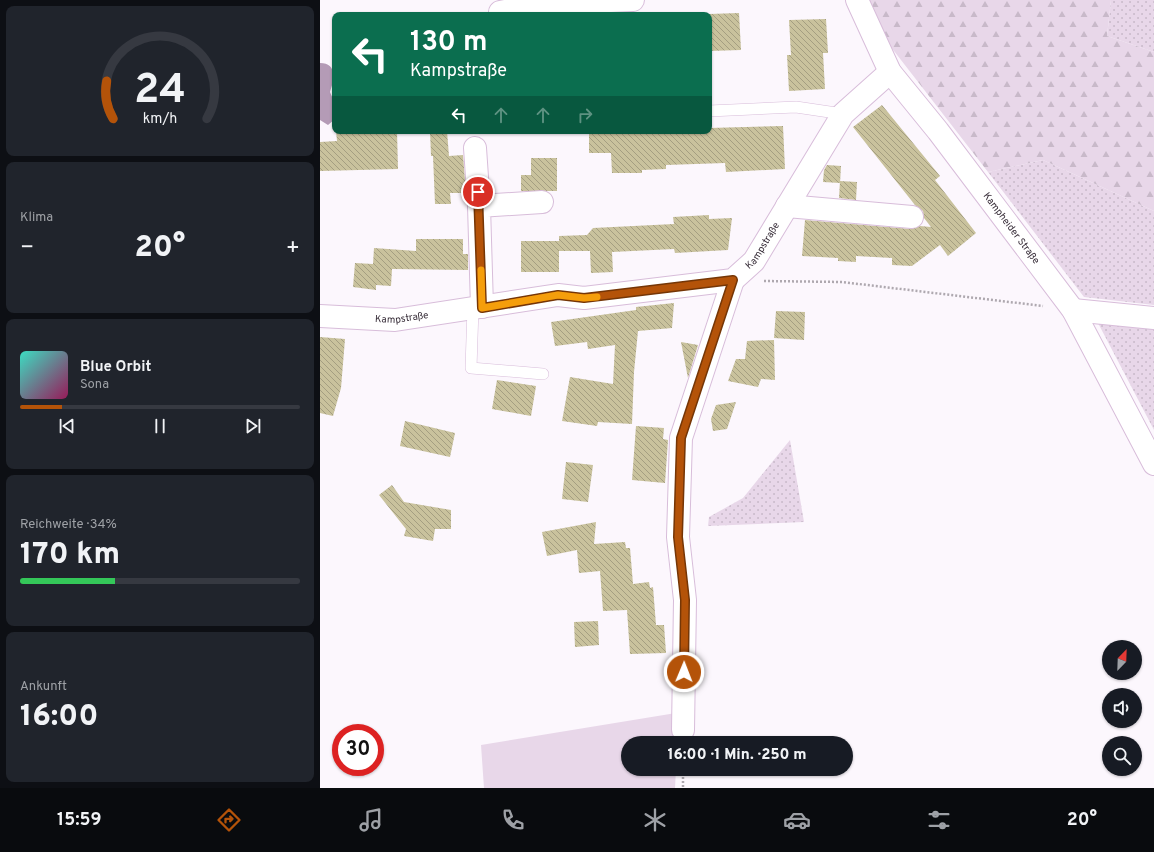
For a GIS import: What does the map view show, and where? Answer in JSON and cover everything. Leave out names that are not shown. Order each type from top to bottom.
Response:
[{"type":"street","points":[[500,12],[542,4],[633,0]]},
{"type":"street","name":"Kampheider Straße","points":[[857,0],[890,72],[938,131],[1073,310],[1154,464]]},
{"type":"street","name":"Kampstraße","points":[[320,316],[395,320],[558,295],[584,298],[733,280],[754,261],[843,114],[890,72]]},
{"type":"street","points":[[475,148],[479,206],[478,308]]},
{"type":"street","points":[[479,206],[542,202]]},
{"type":"street","points":[[787,206],[912,217]]},
{"type":"street","points":[[683,730],[685,600],[678,537],[681,438],[733,280]]},
{"type":"street","points":[[1073,310],[1154,318]]},
{"type":"lane","points":[[712,111],[796,107],[843,114]]},
{"type":"lane","points":[[478,308],[471,368],[543,374]]},
{"type":"path","points":[[733,280],[842,282],[1073,310]]},
{"type":"path","points":[[683,776],[683,788]]},
{"type":"green space","points":[[868,0],[1111,0],[1107,36],[1154,52],[1154,211],[1043,160],[988,172],[880,33]]},
{"type":"green space","points":[[1111,0],[1154,0],[1154,52],[1107,36]]},
{"type":"green space","points":[[1043,160],[1154,211],[1154,305],[1084,297],[988,172]]},
{"type":"green space","points":[[1098,323],[1154,328],[1154,430]]},
{"type":"green space","points":[[790,440],[804,522],[708,526],[709,517],[743,498]]},
{"type":"green space","points":[[676,713],[676,736],[621,736],[621,776],[676,776],[675,788],[484,788],[481,745]]},
{"type":"shaded area","points":[[320,63],[330,66],[332,69],[332,86],[330,92],[332,97],[332,122],[328,125],[320,120]]},
{"type":"building","points":[[739,13],[741,50],[712,51],[712,14]]},
{"type":"building","points":[[826,19],[828,53],[823,53],[825,89],[789,91],[787,55],[791,55],[789,20]]},
{"type":"building","points":[[882,105],[940,176],[935,180],[976,233],[948,256],[940,245],[912,266],[892,265],[892,258],[856,256],[856,262],[838,261],[838,258],[802,256],[805,220],[911,229],[920,226],[931,227],[924,218],[923,211],[915,205],[853,127]]},
{"type":"building","points":[[783,126],[785,169],[726,172],[725,163],[666,165],[666,169],[642,170],[642,173],[612,173],[611,153],[589,153],[589,134],[712,134],[712,128]]},
{"type":"building","points":[[336,134],[397,134],[398,169],[320,171],[320,142],[337,141]]},
{"type":"building","points":[[430,134],[447,134],[449,156],[463,155],[466,193],[450,193],[451,204],[435,204],[433,156],[431,156]]},
{"type":"building","points":[[531,158],[557,158],[557,191],[521,191],[521,175],[531,175]]},
{"type":"building","points":[[827,165],[841,166],[840,183],[823,182],[824,170]]},
{"type":"building","points":[[840,181],[857,182],[856,200],[839,198]]},
{"type":"building","points":[[709,215],[709,219],[732,218],[728,250],[675,253],[674,249],[612,252],[613,272],[591,273],[590,251],[559,251],[559,272],[521,272],[521,241],[559,241],[559,236],[587,235],[593,228],[674,224],[673,217]]},
{"type":"building","points":[[416,239],[463,239],[463,254],[468,254],[468,270],[392,269],[391,286],[376,285],[376,290],[353,287],[355,263],[373,264],[374,248],[416,251]]},
{"type":"building","points":[[674,303],[672,328],[638,331],[634,372],[632,424],[598,422],[597,426],[562,421],[570,377],[613,384],[615,345],[588,349],[587,342],[555,346],[551,322],[636,310],[636,307]]},
{"type":"building","points":[[776,311],[805,312],[804,340],[774,338]]},
{"type":"building","points":[[320,337],[345,339],[341,388],[333,416],[320,413]]},
{"type":"building","points":[[774,340],[775,380],[761,379],[758,387],[728,381],[736,359],[745,359],[747,341]]},
{"type":"building","points":[[681,342],[698,345],[688,378]]},
{"type":"building","points":[[497,380],[536,386],[531,416],[492,409]]},
{"type":"building","points":[[736,402],[727,429],[713,431],[711,419],[716,405]]},
{"type":"building","points":[[405,421],[455,433],[450,457],[400,446]]},
{"type":"building","points":[[636,426],[664,428],[663,439],[668,440],[665,483],[632,480]]},
{"type":"building","points":[[566,462],[593,465],[588,502],[562,499]]},
{"type":"building","points":[[392,485],[404,502],[451,510],[451,529],[435,529],[433,541],[404,536],[406,529],[379,495]]},
{"type":"building","points":[[596,522],[594,544],[625,542],[626,548],[630,548],[633,584],[649,582],[650,588],[653,587],[656,625],[664,625],[666,653],[630,654],[627,610],[603,611],[600,571],[579,573],[577,550],[547,556],[542,532]]},
{"type":"building","points":[[598,621],[599,645],[575,647],[574,622]]},
{"type":"slow traffic","points":[[481,270],[482,308],[558,295],[584,298],[597,297]]},
{"type":"route","points":[[478,192],[482,308],[558,295],[584,298],[733,280],[681,438],[678,537],[685,600],[684,672]]}]
